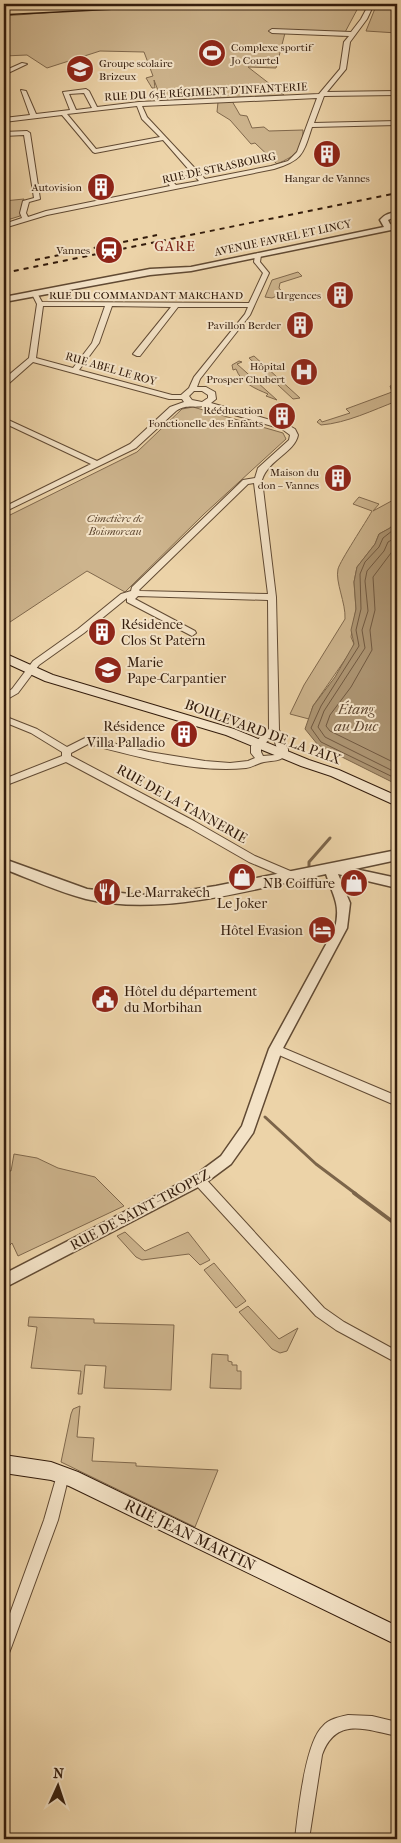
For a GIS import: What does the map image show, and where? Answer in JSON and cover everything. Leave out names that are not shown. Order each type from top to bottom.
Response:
[{"type":"highway","points":[[4,9],[68,4]]},
{"type":"highway","points":[[4,9],[141,4]]},
{"type":"highway","points":[[386,4],[397,4]]},
{"type":"main road","name":"BOULEVARD DE LA PAIX","points":[[4,650],[32,668]]},
{"type":"main road","name":"BOULEVARD DE LA PAIX","points":[[4,657],[32,668],[230,732],[266,737],[281,748],[397,801]]},
{"type":"main road","name":"BOULEVARD DE LA PAIX","points":[[281,748],[397,792]]},
{"type":"main road","name":"RUE JEAN MARTIN","points":[[4,1464],[40,1469],[63,1475],[397,1636]]},
{"type":"main road","name":"RUE JEAN MARTIN","points":[[371,1623],[397,1630]]},
{"type":"street","name":"RUE DE STRASBOURG","points":[[4,226],[46,213],[272,168],[288,162],[300,153],[321,95],[343,69],[347,42],[364,19],[371,4]]},
{"type":"street","points":[[272,31],[352,34]]},
{"type":"street","points":[[4,72],[24,64]]},
{"type":"street","points":[[23,91],[34,117]]},
{"type":"street","points":[[74,112],[65,93],[86,91],[95,109]]},
{"type":"street","name":"RUE DU 65E RÉGIMENT D'INFANTERIE","points":[[4,120],[139,104],[397,92]]},
{"type":"street","points":[[139,104],[144,118],[202,181]]},
{"type":"street","points":[[63,113],[95,151],[164,138]]},
{"type":"street","points":[[311,126],[397,123]]},
{"type":"street","points":[[4,134],[27,133],[37,199],[26,201],[23,213],[26,219]]},
{"type":"street","points":[[174,187],[166,178],[194,172]]},
{"type":"street","points":[[394,228],[385,224],[384,220],[388,216],[397,214]]},
{"type":"street","name":"AVENUE FAVREL ET LINCY","points":[[7,299],[140,274],[179,271],[394,228]]},
{"type":"street","points":[[192,389],[203,370],[253,306],[266,274],[257,262],[258,255]]},
{"type":"street","points":[[4,383],[32,359],[40,304],[35,294]]},
{"type":"street","name":"RUE DU COMMANDANT MARCHAND","points":[[40,304],[253,306]]},
{"type":"street","points":[[75,370],[95,343],[109,304]]},
{"type":"street","points":[[137,354],[176,305]]},
{"type":"street","name":"RUE ABEL LE ROY","points":[[32,359],[172,398],[184,397]]},
{"type":"street","points":[[203,370],[207,390],[237,414]]},
{"type":"street","points":[[191,403],[184,397],[186,392],[192,389],[207,390]]},
{"type":"street","points":[[205,404],[211,401],[213,396]]},
{"type":"street","points":[[4,510],[138,443],[176,407],[191,403],[205,404],[285,427],[292,431],[294,435],[293,440],[261,470],[259,477],[272,597],[266,737],[256,753],[261,759]]},
{"type":"street","points":[[4,420],[98,464]]},
{"type":"street","points":[[192,633],[130,600],[136,593],[135,588],[246,482],[259,477]]},
{"type":"street","points":[[4,698],[15,691],[32,668],[124,596],[136,593],[142,595],[272,597]]},
{"type":"street","name":"RUE DE LA TANNERIE","points":[[4,719],[34,731],[67,754],[252,859],[292,876]]},
{"type":"street","points":[[4,783],[67,754],[87,740],[150,756],[243,766],[258,762],[261,759],[277,758],[281,748],[266,737]]},
{"type":"street","points":[[4,864],[86,894],[117,899],[187,896],[397,855]]},
{"type":"street","points":[[331,869],[352,871],[392,882]]},
{"type":"street","name":"RUE DE SAINT-TROPEZ","points":[[4,1281],[199,1180],[226,1160],[248,1129],[276,1049],[341,928],[345,908],[342,894],[334,881],[331,869]]},
{"type":"street","points":[[276,1049],[397,1101]]},
{"type":"street","points":[[199,1180],[320,1312],[340,1326],[397,1356]]},
{"type":"street","points":[[4,1648],[51,1520],[63,1475]]},
{"type":"street","points":[[302,1839],[315,1755],[326,1733],[338,1724],[354,1720],[397,1729]]},
{"type":"green space","name":"Complexe sportif Jo Courtel","points":[[359,6],[343,36],[285,33],[276,68],[248,67],[284,95],[162,101],[154,80],[155,88],[152,88],[146,78],[153,76],[144,52],[100,51],[47,68],[27,55],[4,56],[4,16],[121,7]]},
{"type":"green space","points":[[376,6],[397,7],[397,33],[366,31]]},
{"type":"green space","points":[[232,101],[240,115],[247,116],[252,128],[264,127],[269,131],[303,130],[300,148],[294,155],[277,164],[255,143],[251,144],[230,120],[217,112],[218,102]]},
{"type":"green space","points":[[24,199],[20,216],[4,221],[4,201]]},
{"type":"green space","points":[[298,272],[302,276],[280,283],[279,288],[283,293],[272,298],[265,297],[272,280]]},
{"type":"green space","points":[[254,356],[300,398],[293,399],[249,358]]},
{"type":"green space","points":[[239,361],[242,362],[237,364],[277,400],[266,396],[268,394],[249,385],[241,378],[236,369],[233,370],[232,365]]},
{"type":"green space","points":[[395,384],[397,386],[397,401],[340,422],[321,425],[317,422],[320,419],[322,422],[350,413],[346,409],[392,392],[390,386]]},
{"type":"green space","name":"Cimetière de Boismoreau","points":[[193,407],[283,433],[286,439],[204,514],[125,592],[87,571],[4,626],[4,518],[137,452],[182,409]]},
{"type":"green space","points":[[359,497],[379,504],[373,511],[397,498],[397,520],[390,528],[379,534],[375,544],[357,567],[354,582],[356,609],[351,637],[354,644],[351,651],[313,706],[309,719],[290,714],[304,685],[345,619],[337,574],[338,569],[372,511],[353,504]]},
{"type":"green space","points":[[14,1154],[37,1158],[58,1168],[95,1177],[124,1206],[18,1256],[12,1243],[4,1251],[4,1170],[11,1171]]},
{"type":"green space","points":[[125,1232],[145,1251],[188,1232],[210,1260],[200,1265],[189,1254],[142,1260],[136,1257],[117,1236]]},
{"type":"green space","points":[[214,1263],[246,1301],[236,1308],[204,1270]]},
{"type":"green space","points":[[248,1306],[279,1339],[298,1328],[287,1351],[280,1353],[272,1349],[239,1312]]},
{"type":"green space","points":[[29,1317],[94,1319],[94,1323],[174,1325],[171,1390],[104,1388],[106,1366],[85,1365],[82,1394],[78,1394],[81,1371],[31,1368],[37,1327],[28,1326]]},
{"type":"green space","points":[[212,1354],[228,1355],[228,1361],[232,1362],[232,1365],[237,1365],[237,1371],[241,1371],[241,1389],[210,1388]]},
{"type":"green space","points":[[80,1406],[77,1437],[94,1438],[92,1461],[136,1463],[136,1466],[218,1470],[195,1527],[61,1462],[71,1414],[73,1409]]},
{"type":"water","name":"Étang au Duc","points":[[397,520],[396,784],[318,745],[305,729],[313,706],[335,677],[354,644],[351,630],[356,609],[354,582],[357,567],[375,544],[379,534],[390,528]]},
{"type":"waterway","points":[[309,866],[309,862],[330,838]]},
{"type":"waterway","points":[[265,1117],[316,1164],[356,1194]]},
{"type":"waterway","points":[[354,1193],[397,1225]]},
{"type":"railway","points":[[4,273],[397,193]]},
{"type":"railway","points":[[35,260],[157,235]]},
{"type":"place","name":"Complexe sportif Jo Courtel","points":[[212,53]]},
{"type":"place","name":"Groupe scolaire Brizeux","points":[[80,69]]},
{"type":"place","name":"Hangar de Vannes","points":[[327,154]]},
{"type":"place","name":"Autovision","points":[[101,187]]},
{"type":"place","name":"Vannes","points":[[109,250]]},
{"type":"place","name":"Urgences","points":[[340,295]]},
{"type":"place","name":"Pavillon Berder","points":[[300,325]]},
{"type":"place","name":"Hôpital Prosper Chubert","points":[[304,372]]},
{"type":"place","name":"Rééducation Fonctionelle des Enfants","points":[[282,416]]},
{"type":"place","name":"Maison du don – Vannes","points":[[338,478]]},
{"type":"place","name":"Résidence Clos St Patern","points":[[102,632]]},
{"type":"place","name":"Marie Pape-Carpantier","points":[[108,670]]},
{"type":"place","name":"Résidence Villa Palladio","points":[[184,734]]},
{"type":"place","name":"Le Joker","points":[[242,877]]},
{"type":"place","name":"NB Coiffure","points":[[354,883]]},
{"type":"place","name":"Le Marrakech","points":[[107,892]]},
{"type":"place","name":"Hôtel Evasion","points":[[322,930]]},
{"type":"place","name":"Hôtel du département du Morbihan","points":[[105,999]]},
{"type":"district","name":"GARE","points":[[175,246]]}]
